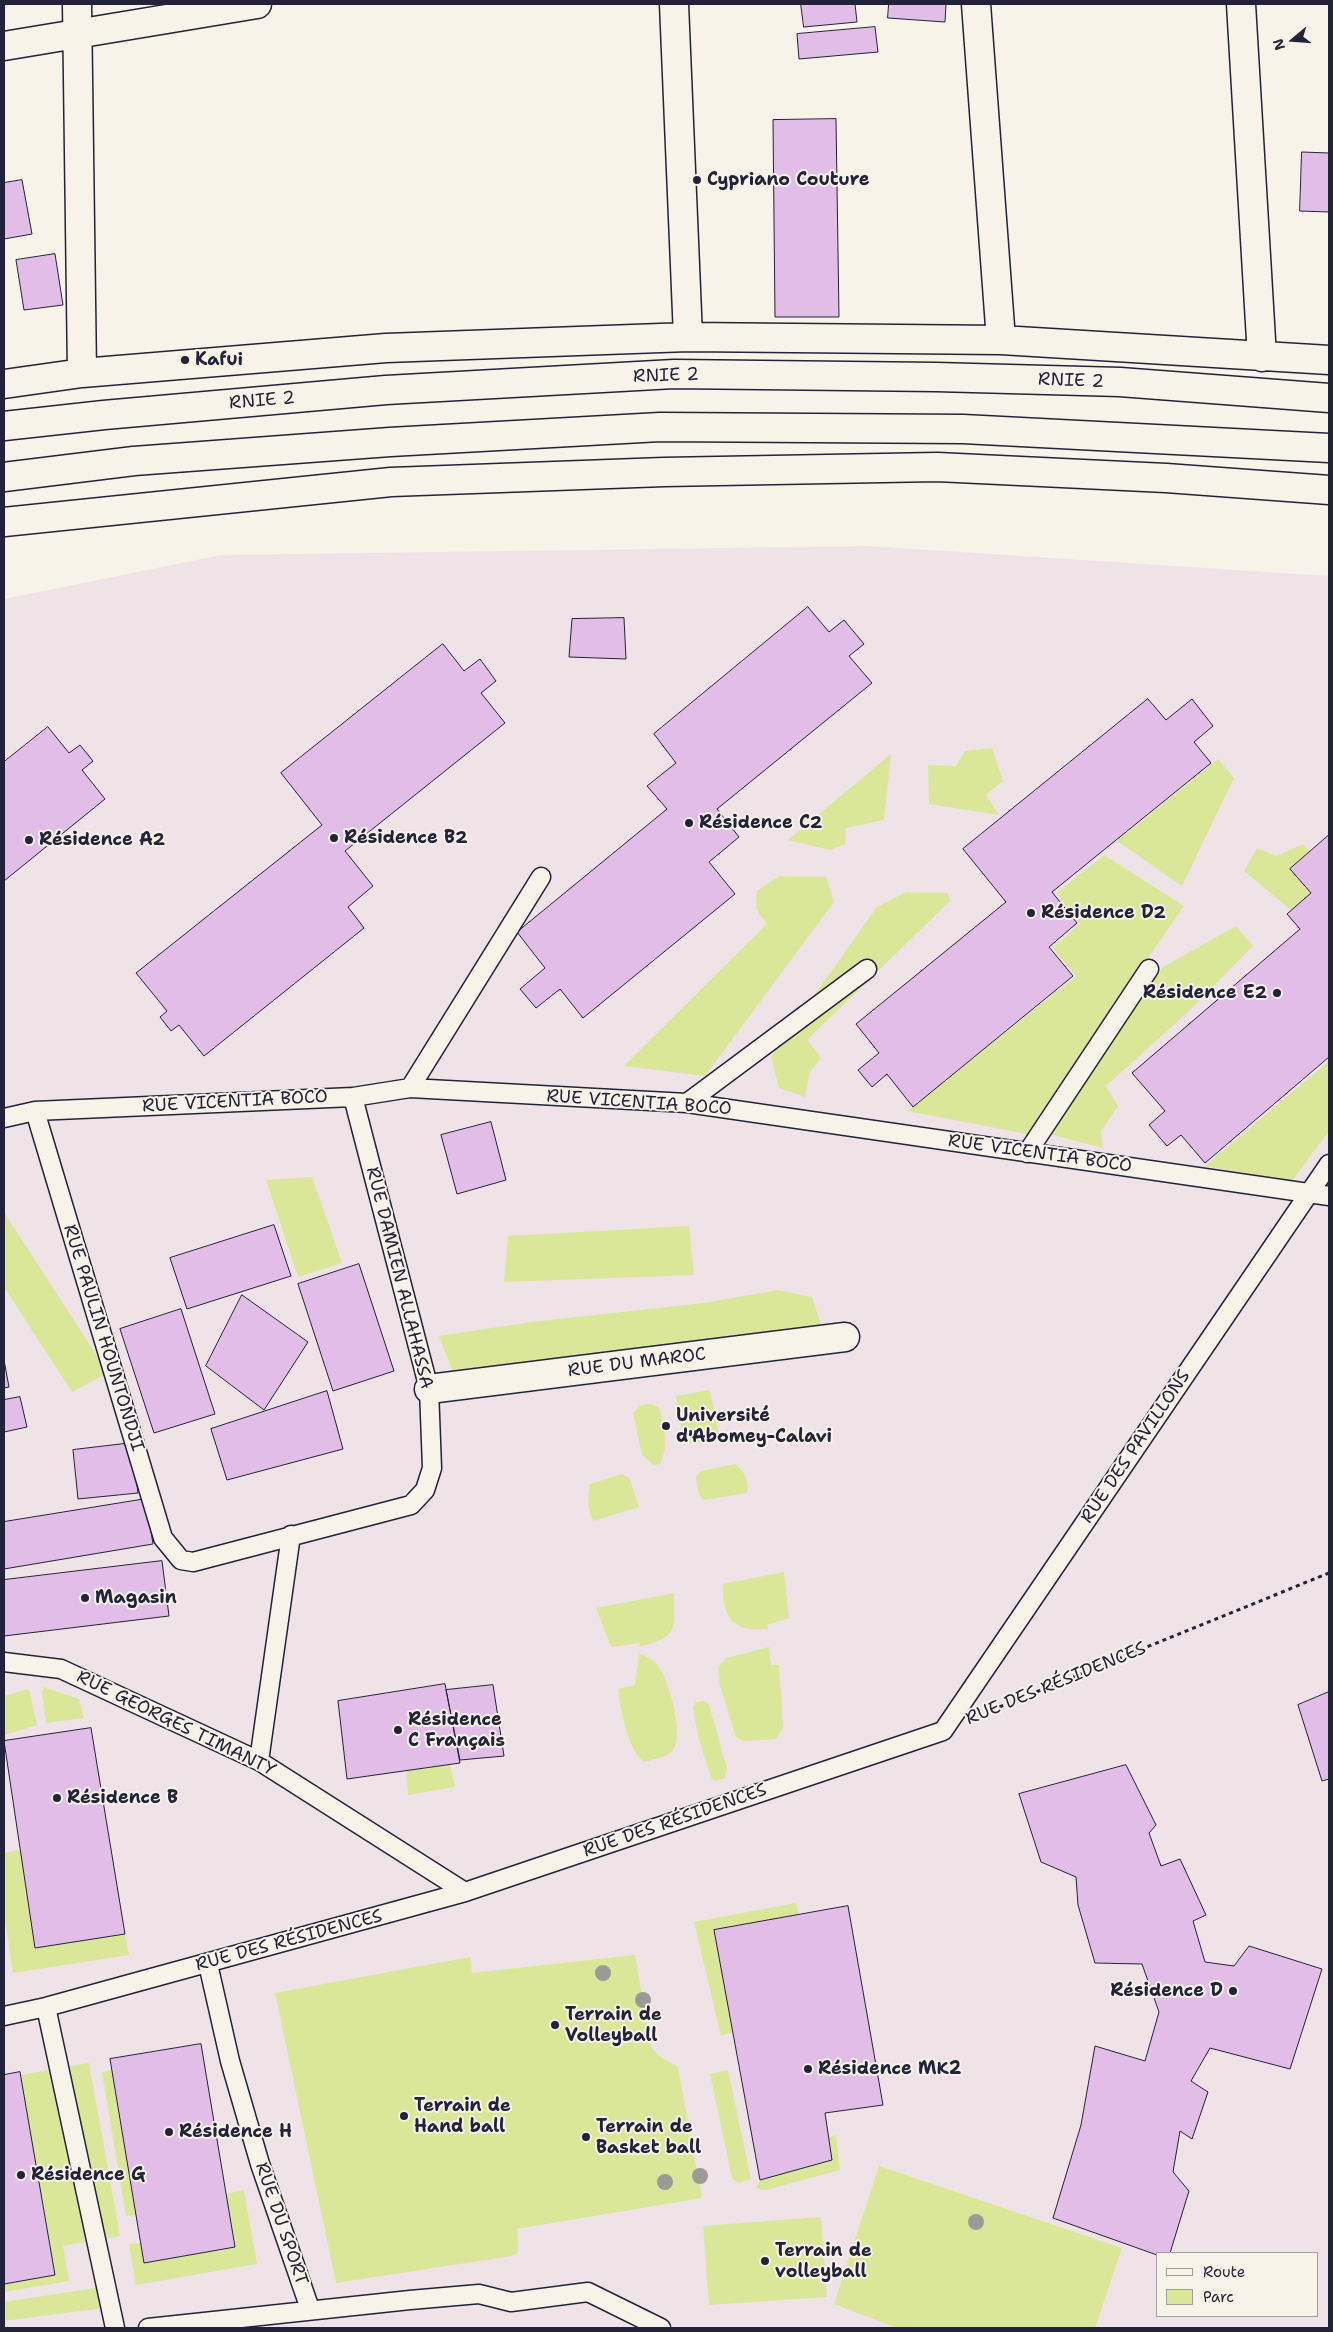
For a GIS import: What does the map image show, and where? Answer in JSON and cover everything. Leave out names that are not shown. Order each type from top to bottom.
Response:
[{"type":"main road","points":[[77,4],[82,373]]},
{"type":"main road","points":[[4,46],[257,4]]},
{"type":"main road","points":[[674,4],[688,337]]},
{"type":"main road","points":[[976,4],[1001,340]]},
{"type":"main road","points":[[1241,4],[1262,357]]},
{"type":"main road","points":[[4,384],[82,373],[386,348],[688,337],[1001,340],[1329,360]]},
{"type":"main road","name":"RNIE 2","points":[[4,426],[104,415],[386,390],[674,374],[936,377],[1120,382],[1329,398]]},
{"type":"main road","points":[[4,477],[134,461],[390,442],[660,427],[963,429],[1329,448]]},
{"type":"main road","points":[[4,522],[391,482],[664,472],[937,467],[1166,478],[1329,490]]},
{"type":"main road","name":"RUE DU MAROC","points":[[429,1389],[845,1337]]},
{"type":"lane","points":[[410,1088],[541,877]]},
{"type":"lane","points":[[687,1103],[867,969]]},
{"type":"lane","points":[[1027,1153],[1149,969]]},
{"type":"lane","name":"RUE VICENTIA BOCO","points":[[4,1118],[35,1111],[352,1097],[410,1088],[687,1103],[1329,1196]]},
{"type":"lane","name":"RUE DAMIEN ALLAHASSA","points":[[291,1535],[411,1505],[425,1490],[432,1468],[429,1389],[352,1097]]},
{"type":"lane","name":"RUE PAULIN HOUNTONDJI","points":[[35,1111],[163,1538],[181,1560],[193,1562],[291,1535]]},
{"type":"lane","name":"RUE DES PAVILLONS","points":[[943,1730],[1329,1164]]},
{"type":"lane","points":[[259,1761],[291,1535]]},
{"type":"lane","name":"RUE GEORGES TIMANTY","points":[[4,1662],[61,1669],[259,1761],[465,1892]]},
{"type":"lane","name":"RUE DES RÉSIDENCES","points":[[4,2016],[46,2007],[208,1964],[465,1892],[943,1730]]},
{"type":"lane","name":"RUE DU SPORT","points":[[208,1964],[230,2061],[260,2164],[310,2309]]},
{"type":"lane","points":[[46,2007],[115,2328]]},
{"type":"lane","points":[[148,2328],[310,2309],[479,2294],[510,2302],[588,2292],[661,2328]]},
{"type":"path","name":"RUE DES RÉSIDENCES","points":[[989,1712],[1329,1573]]},
{"type":"shaded area","name":"Université d'Abomey-Calavi","points":[[869,546],[1329,576],[1329,2328],[4,2328],[4,599],[221,555]]},
{"type":"green space","points":[[992,748],[1003,781],[986,795],[999,815],[929,804],[928,765],[956,766],[965,751]]},
{"type":"green space","points":[[891,754],[884,820],[846,828],[845,844],[830,850],[788,840]]},
{"type":"green space","points":[[1218,759],[1234,778],[1182,886],[1117,841]]},
{"type":"green space","points":[[1303,844],[1320,864],[1326,881],[1297,915],[1244,871],[1257,848],[1276,856]]},
{"type":"green space","points":[[1104,855],[1184,906],[1027,1134],[907,1111],[1076,976],[1052,948],[1080,924],[1056,893]]},
{"type":"green space","points":[[779,876],[826,877],[834,902],[705,1076],[624,1066],[767,924],[756,909],[757,891]]},
{"type":"green space","points":[[906,892],[948,893],[950,901],[807,1040],[821,1058],[810,1072],[805,1097],[779,1088],[771,1057],[877,907]]},
{"type":"green space","points":[[1236,926],[1253,946],[1188,1012],[1106,1086],[1118,1106],[1101,1131],[1103,1148],[1049,1134],[1163,967]]},
{"type":"green space","points":[[1329,1061],[1329,1131],[1292,1181],[1205,1166]]},
{"type":"green space","points":[[312,1177],[342,1263],[298,1277],[266,1180]]},
{"type":"green space","points":[[4,1212],[108,1373],[72,1392],[4,1287]]},
{"type":"green space","points":[[689,1226],[694,1275],[504,1282],[508,1236]]},
{"type":"green space","points":[[778,1290],[812,1297],[821,1325],[456,1380],[439,1336],[531,1322],[704,1303]]},
{"type":"green space","points":[[710,1390],[720,1439],[684,1444],[676,1396]]},
{"type":"green space","points":[[651,1404],[659,1407],[665,1436],[663,1457],[660,1464],[654,1465],[642,1455],[633,1413],[641,1405]]},
{"type":"green space","points":[[735,1464],[746,1477],[747,1493],[704,1500],[699,1495],[696,1477],[701,1471]]},
{"type":"green space","points":[[622,1474],[629,1478],[639,1507],[594,1521],[591,1517],[588,1499],[590,1484]]},
{"type":"green space","points":[[784,1572],[789,1618],[767,1625],[768,1629],[756,1630],[738,1625],[727,1614],[724,1606],[723,1584]]},
{"type":"green space","points":[[674,1593],[674,1623],[668,1635],[639,1647],[640,1643],[611,1647],[596,1608]]},
{"type":"green space","points":[[769,1647],[771,1665],[779,1665],[783,1728],[776,1739],[743,1741],[736,1737],[720,1686],[718,1668],[726,1658]]},
{"type":"green space","points":[[642,1654],[655,1662],[665,1680],[674,1707],[677,1734],[675,1745],[671,1752],[645,1762],[639,1757],[630,1740],[623,1718],[618,1689],[635,1685],[639,1655]]},
{"type":"green space","points":[[44,1687],[79,1699],[84,1718],[46,1723],[42,1692]]},
{"type":"green space","points":[[29,1689],[37,1725],[4,1735],[4,1696]]},
{"type":"green space","points":[[704,1701],[709,1704],[727,1769],[725,1778],[715,1781],[712,1779],[703,1752],[693,1707],[696,1702]]},
{"type":"green space","points":[[450,1764],[455,1787],[408,1795],[406,1770]]},
{"type":"green space","points":[[20,1850],[35,1948],[125,1934],[129,1955],[13,1973],[4,1913],[4,1853]]},
{"type":"green space","points":[[796,1903],[799,1915],[714,1931],[733,2032],[721,2036],[694,1922]]},
{"type":"green space","points":[[635,1955],[651,2047],[659,2056],[678,2067],[702,2198],[517,2229],[518,2253],[512,2256],[336,2283],[275,1993],[470,1957],[472,1973]]},
{"type":"green space","points":[[89,2063],[120,2236],[63,2246],[69,2281],[4,2292],[4,2284],[55,2275],[20,2075]]},
{"type":"green space","points":[[111,2070],[136,2215],[126,2216],[102,2072]]},
{"type":"green space","points":[[728,2070],[751,2179],[738,2183],[732,2178],[710,2074]]},
{"type":"green space","points":[[836,2135],[840,2170],[766,2190],[756,2187],[760,2180],[831,2160],[829,2137]]},
{"type":"green space","points":[[879,2166],[1122,2248],[1095,2328],[897,2328],[834,2304]]},
{"type":"green space","points":[[244,2190],[257,2264],[136,2285],[129,2244],[141,2243],[144,2263],[235,2247],[226,2194]]},
{"type":"green space","name":"Terrain de volleyball","points":[[821,2217],[827,2297],[709,2305],[703,2226]]},
{"type":"green space","points":[[109,2286],[112,2307],[4,2321],[4,2302]]},
{"type":"building","points":[[801,4],[855,4],[857,22],[804,27]]},
{"type":"building","points":[[889,4],[946,4],[945,22],[888,18]]},
{"type":"building","points":[[875,27],[878,52],[799,59],[797,34]]},
{"type":"building","points":[[836,119],[839,317],[775,317],[773,120]]},
{"type":"building","points":[[1302,152],[1329,153],[1329,212],[1300,211]]},
{"type":"building","points":[[22,180],[32,234],[4,239],[4,183]]},
{"type":"building","points":[[55,254],[63,305],[24,310],[16,260]]},
{"type":"building","name":"Résidence C2","points":[[808,607],[829,632],[844,620],[864,644],[849,656],[872,683],[717,809],[739,837],[709,862],[735,894],[583,1018],[560,989],[536,1008],[520,989],[545,968],[517,932],[667,809],[647,786],[676,763],[654,734]]},
{"type":"building","points":[[624,618],[626,659],[569,657],[572,619]]},
{"type":"building","name":"Résidence B2","points":[[443,644],[464,671],[480,659],[496,681],[481,693],[505,723],[345,851],[373,886],[348,907],[364,928],[204,1056],[179,1025],[171,1031],[160,1017],[167,1011],[136,973],[322,825],[281,773]]},
{"type":"building","name":"Résidence D2","points":[[1148,699],[1166,720],[1192,699],[1213,726],[1194,742],[1211,763],[1052,892],[1077,923],[1049,947],[1073,976],[913,1107],[887,1074],[872,1087],[858,1070],[879,1053],[856,1024],[1006,902],[963,849]]},
{"type":"building","name":"Résidence A2","points":[[48,727],[69,753],[80,745],[93,761],[82,770],[105,799],[4,881],[4,762]]},
{"type":"building","name":"Résidence E2","points":[[1329,835],[1329,1057],[1205,1163],[1181,1135],[1167,1146],[1149,1125],[1165,1111],[1132,1073],[1300,929],[1287,914],[1311,893],[1290,869]]},
{"type":"building","points":[[491,1122],[506,1180],[457,1194],[441,1135]]},
{"type":"building","points":[[274,1225],[291,1276],[187,1309],[170,1258]]},
{"type":"building","points":[[359,1264],[394,1371],[333,1391],[298,1284]]},
{"type":"building","points":[[242,1295],[308,1342],[264,1410],[206,1366]]},
{"type":"building","points":[[181,1309],[215,1414],[154,1433],[120,1329]]},
{"type":"building","points":[[4,1360],[9,1387],[4,1388]]},
{"type":"building","points":[[327,1391],[343,1449],[227,1480],[211,1429]]},
{"type":"building","points":[[20,1397],[27,1427],[4,1432],[4,1400]]},
{"type":"building","points":[[132,1443],[138,1493],[78,1499],[73,1450]]},
{"type":"building","points":[[146,1499],[153,1544],[4,1569],[4,1522]]},
{"type":"building","name":"Magasin","points":[[162,1561],[169,1616],[4,1636],[4,1580]]},
{"type":"building","name":"Résidence C Français","points":[[445,1684],[460,1763],[347,1779],[338,1701]]},
{"type":"building","points":[[493,1685],[504,1756],[460,1760],[446,1690]]},
{"type":"building","points":[[1329,1692],[1329,1779],[1322,1781],[1298,1705]]},
{"type":"building","name":"Résidence B","points":[[91,1728],[125,1934],[35,1948],[4,1741]]},
{"type":"building","name":"Résidence D","points":[[1126,1765],[1156,1825],[1149,1833],[1161,1866],[1180,1859],[1206,1915],[1193,1921],[1205,1962],[1234,1966],[1249,1946],[1322,1969],[1290,2069],[1210,2048],[1191,2081],[1208,2092],[1192,2139],[1180,2131],[1173,2172],[1189,2191],[1170,2252],[1156,2252],[1156,2255],[1053,2218],[1081,2125],[1095,2046],[1145,2061],[1159,2012],[1142,1964],[1095,1963],[1078,1905],[1076,1877],[1041,1862],[1019,1794]]},
{"type":"building","name":"Résidence MK2","points":[[848,1906],[883,2105],[825,2113],[832,2160],[760,2180],[714,1930]]},
{"type":"building","name":"Résidence H","points":[[201,2044],[235,2247],[144,2263],[110,2059]]},
{"type":"building","name":"Résidence G","points":[[20,2072],[55,2275],[4,2284],[4,2075]]},
{"type":"place","name":"Cypriano Couture","points":[[697,180]]},
{"type":"place","name":"Kafui","points":[[185,360]]},
{"type":"place","name":"Résidence C2","points":[[689,823]]},
{"type":"place","name":"Résidence B2","points":[[334,838]]},
{"type":"place","name":"Résidence A2","points":[[29,840]]},
{"type":"place","name":"Résidence D2","points":[[1031,913]]},
{"type":"place","name":"Résidence E2","points":[[1277,993]]},
{"type":"place","name":"Université d'Abomey-Calavi","points":[[666,1426]]},
{"type":"place","name":"Magasin","points":[[85,1598]]},
{"type":"place","name":"Résidence C Français","points":[[398,1730]]},
{"type":"place","name":"Résidence B","points":[[57,1798]]},
{"type":"place","name":"Résidence D","points":[[1233,1991]]},
{"type":"place","name":"Terrain de Volleyball","points":[[555,2025]]},
{"type":"place","name":"Résidence MK2","points":[[808,2069]]},
{"type":"place","name":"Terrain de Hand ball","points":[[404,2116]]},
{"type":"place","name":"Résidence H","points":[[169,2132]]},
{"type":"place","name":"Terrain de Basket ball","points":[[586,2137]]},
{"type":"place","name":"Résidence G","points":[[21,2175]]},
{"type":"place","name":"Terrain de volleyball","points":[[765,2261]]}]
